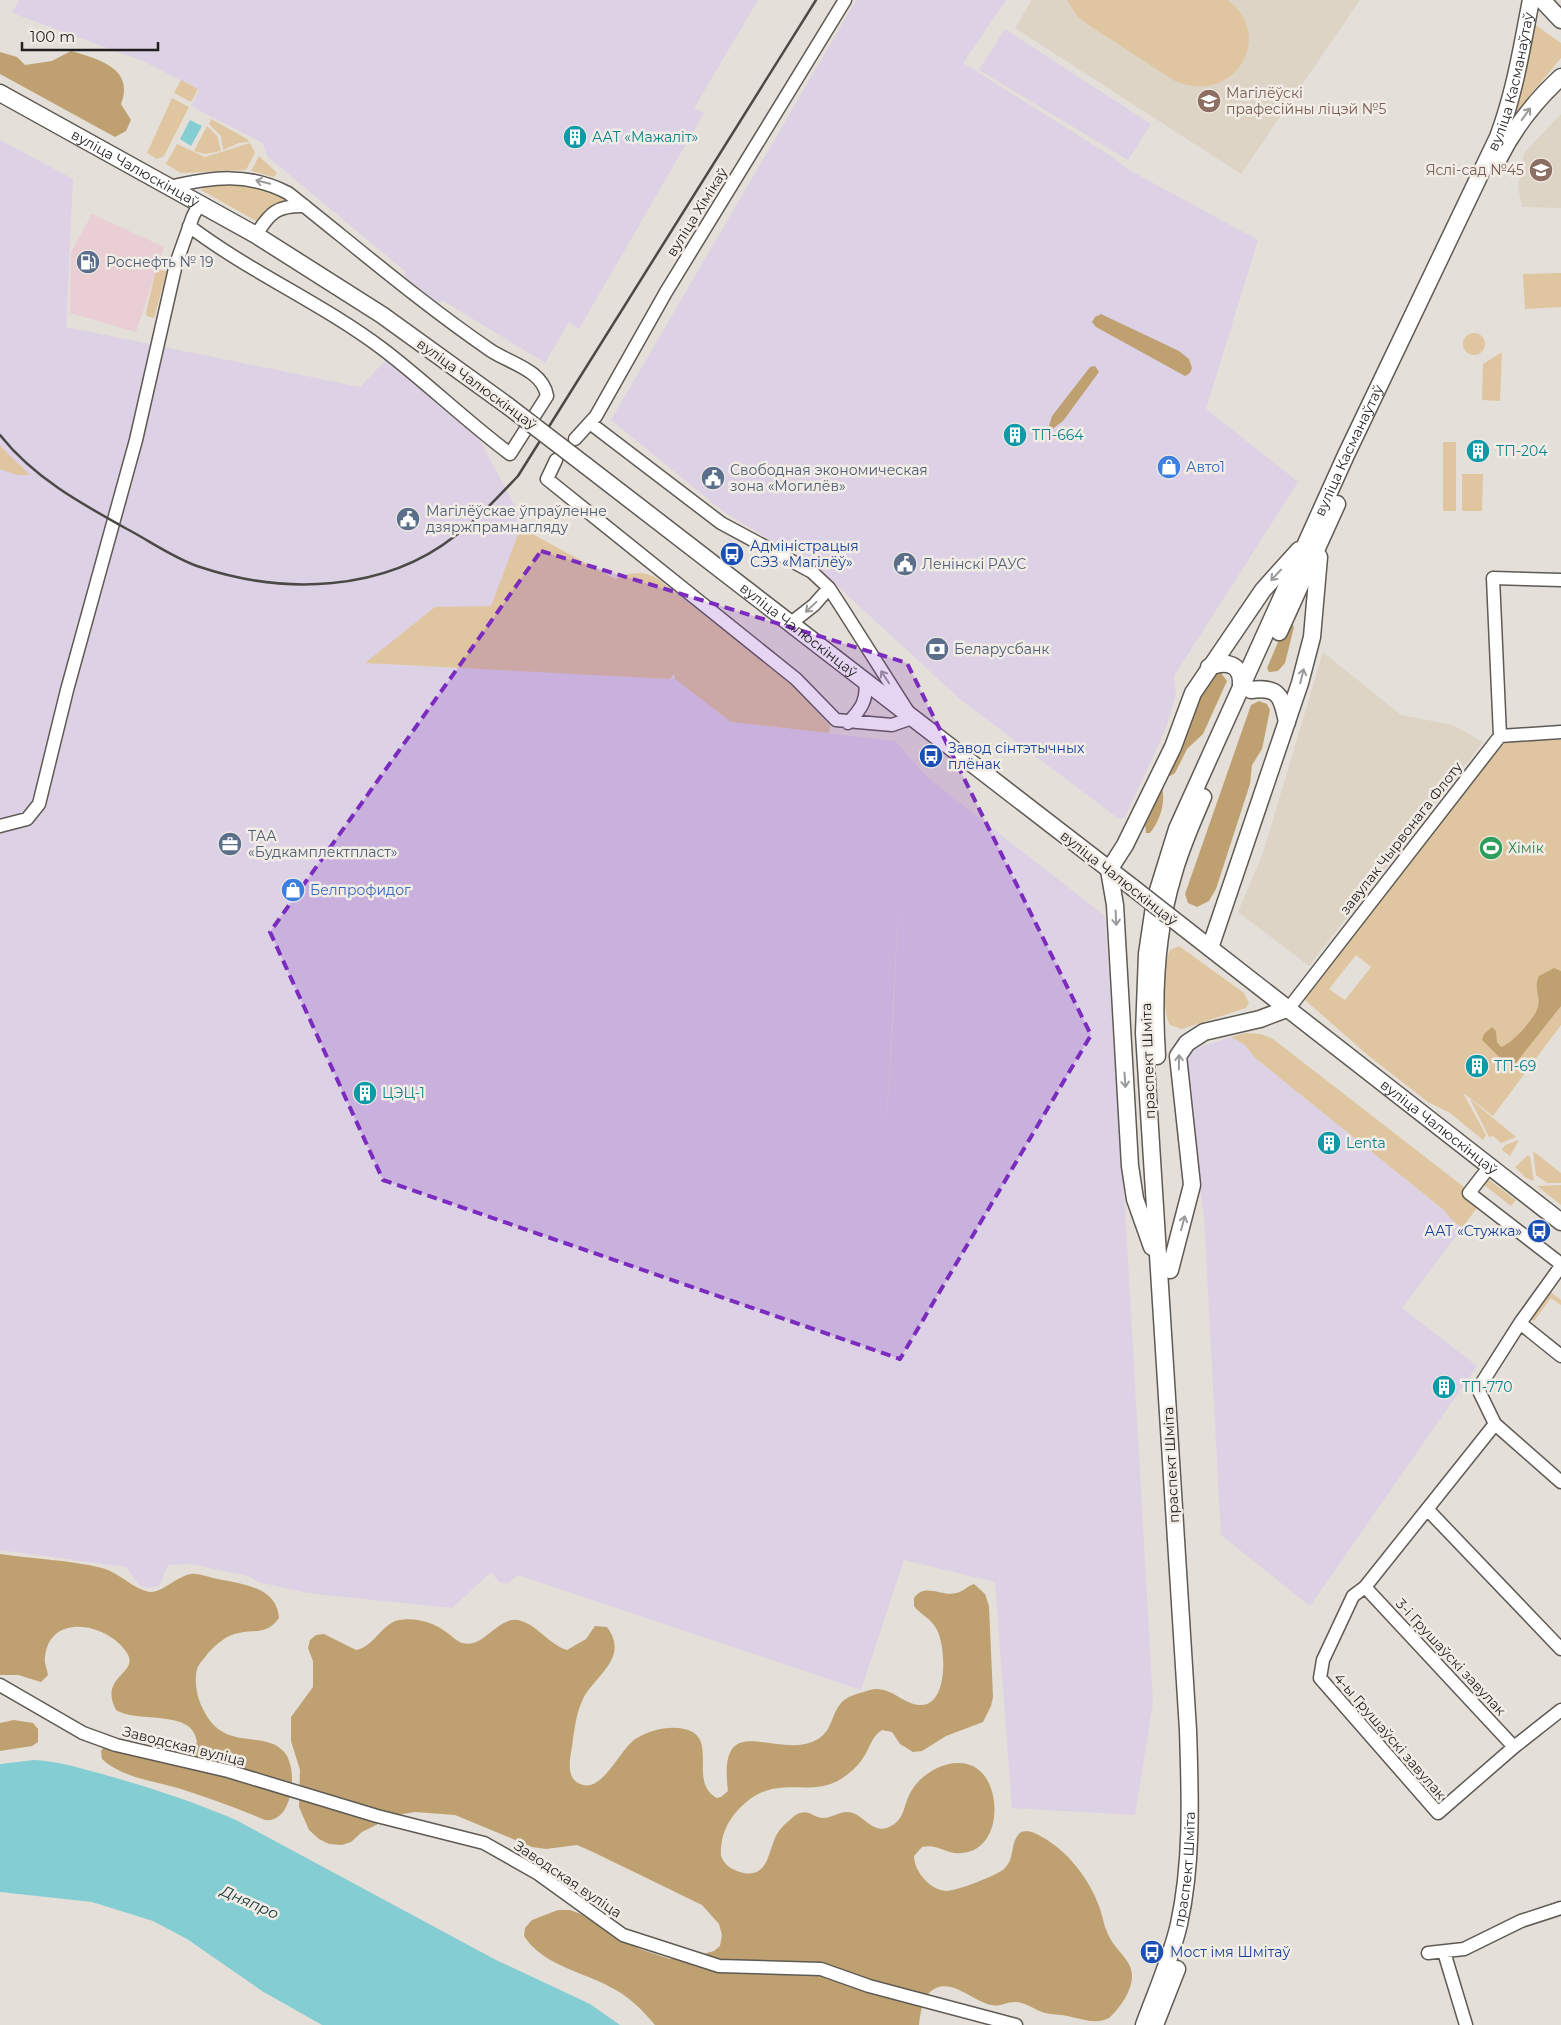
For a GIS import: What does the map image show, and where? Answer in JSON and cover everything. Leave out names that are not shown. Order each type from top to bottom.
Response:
[{"type":"main road","name":"вуліца Касманаўтаў","points":[[1160,903],[1177,829],[1315,541],[1351,458],[1424,305],[1498,137],[1509,109],[1531,0]]},
{"type":"main road","points":[[1542,0],[1561,20]]},
{"type":"main road","name":"вуліца Касманаўтаў","points":[[1424,305],[1444,272],[1518,124],[1535,102],[1561,77]]},
{"type":"main road","name":"вуліца Чалюскінцаў","points":[[0,93],[256,235],[382,315],[508,406],[1132,887],[1561,1222]]},
{"type":"main road","points":[[1165,1268],[1135,1199],[1130,1166],[1115,905],[1110,870],[1125,845],[1173,747],[1193,693],[1263,590],[1315,541]]},
{"type":"main road","points":[[1210,948],[1300,683],[1312,637],[1315,541]]},
{"type":"main road","points":[[1210,667],[1226,662],[1240,672],[1246,688],[1265,688],[1274,691],[1282,700],[1287,722]]},
{"type":"main road","name":"праспект Шміта","points":[[1155,2025],[1176,1972],[1193,1900],[1199,1815],[1165,1268],[1144,1033],[1147,954],[1160,903]]},
{"type":"main road","points":[[1165,1268],[1192,1185],[1178,1056],[1187,1043],[1204,1032],[1260,1019],[1288,1008]]},
{"type":"main road","name":"праспект Шміта","points":[[1144,2025],[1166,1968],[1179,1924],[1187,1874],[1190,1808],[1188,1730],[1165,1268]]},
{"type":"street","name":"вуліца Хімікаў","points":[[576,439],[590,423],[666,292],[845,0]]},
{"type":"street","points":[[170,187],[209,179],[246,178],[269,183],[288,193],[429,305],[492,352],[531,373],[546,388],[547,396],[510,454],[478,430],[384,350],[324,309],[223,252],[189,226]]},
{"type":"street","points":[[0,826],[27,819],[39,804],[67,690],[136,440],[176,264],[189,226],[200,203]]},
{"type":"street","points":[[256,235],[277,209],[288,205],[304,206]]},
{"type":"street","points":[[556,460],[546,479],[789,673],[836,720],[848,723],[892,725],[912,718],[829,588],[812,572],[721,523],[590,423]]},
{"type":"street","points":[[1561,580],[1493,578],[1500,736],[1561,732]]},
{"type":"street","points":[[791,623],[814,605],[829,588]]},
{"type":"street","points":[[848,723],[865,701],[867,692],[865,681]]},
{"type":"street","name":"завулак Чырвонага Флоту","points":[[1288,1008],[1500,736]]},
{"type":"street","points":[[1490,1166],[1469,1193],[1561,1265],[1520,1323],[1478,1389],[1494,1424],[1561,1482]]},
{"type":"street","points":[[1520,1323],[1561,1356]]},
{"type":"street","points":[[1365,1586],[1494,1424]]},
{"type":"street","points":[[1427,1509],[1561,1648]]},
{"type":"street","name":"4-ы Грушаўскі завулак","points":[[1365,1586],[1353,1596],[1323,1660],[1320,1678],[1438,1813],[1514,1747]]},
{"type":"street","name":"3-і Грушаўскі завулак","points":[[1365,1586],[1514,1747]]},
{"type":"street","name":"Заводская вуліца","points":[[0,1685],[83,1733],[116,1745],[228,1771],[377,1816],[484,1843],[537,1873],[623,1935],[719,1966],[821,1970],[869,1986],[1016,2025]]},
{"type":"street","points":[[1514,1747],[1561,1710]]},
{"type":"street","points":[[1428,1953],[1464,1949],[1521,1921],[1561,1908]]},
{"type":"street","points":[[1444,1952],[1466,2025]]},
{"type":"highlighted area","points":[[541,551],[907,663],[1091,1035],[900,1359],[383,1180],[270,932]]},
{"type":"shaded area","name":"ААТ «Мажаліт»","points":[[19,0],[758,0],[694,108],[704,113],[579,329],[569,322],[545,363],[442,300],[438,305],[404,275],[406,272],[267,156],[263,143],[191,106],[199,90],[143,61],[12,13]]},
{"type":"shaded area","points":[[856,0],[1006,0],[963,63],[1114,158],[1129,170],[1258,240],[1206,409],[1298,482],[1174,676],[1176,693],[1166,728],[1125,817],[1119,819],[961,700],[820,570],[724,512],[611,420]]},
{"type":"shaded area","name":"Магілёўскі прафесійны ліцэй №5","points":[[1032,0],[1360,0],[1241,174],[1015,28]]},
{"type":"shaded area","points":[[1067,0],[1228,0],[1242,15],[1248,32],[1248,49],[1241,64],[1230,76],[1214,84],[1196,86],[1175,81],[1087,24],[1077,16]]},
{"type":"shaded area","points":[[1534,24],[1561,43],[1561,58],[1531,94],[1512,121],[1529,53]]},
{"type":"shaded area","points":[[1005,29],[1151,124],[1128,160],[979,70]]},
{"type":"shaded area","points":[[71,51],[102,62],[118,74],[123,82],[124,92],[121,104],[131,120],[126,131],[115,137],[0,74],[0,52],[17,57],[25,65],[52,61]]},
{"type":"shaded area","points":[[181,80],[198,89],[191,102],[174,93]]},
{"type":"shaded area","points":[[172,98],[189,107],[164,156],[157,159],[147,153]]},
{"type":"shaded area","name":"Яслі-сад №45","points":[[1561,114],[1561,208],[1522,207],[1518,187],[1524,153]]},
{"type":"shaded area","points":[[211,119],[247,139],[249,142],[239,143],[223,150],[221,136],[209,124]]},
{"type":"shaded area","points":[[207,126],[217,136],[221,151],[205,154],[194,151]]},
{"type":"shaded area","points":[[0,140],[73,179],[66,327],[360,387],[389,357],[476,433],[523,521],[491,607],[435,607],[366,663],[675,679],[731,722],[895,741],[928,778],[1105,916],[1125,1208],[1153,1703],[1135,1815],[1012,1808],[995,1582],[904,1560],[861,1690],[518,1575],[507,1584],[499,1582],[491,1572],[452,1608],[307,1593],[258,1582],[248,1576],[191,1564],[168,1565],[159,1586],[149,1588],[139,1585],[126,1567],[0,1550]],"holes":[[[899,887],[894,1008],[885,1147]]]},
{"type":"shaded area","points":[[250,143],[255,153],[246,170],[181,173],[166,164],[177,144],[205,157]]},
{"type":"shaded area","points":[[259,156],[277,173],[274,177],[251,171]]},
{"type":"shaded area","points":[[245,183],[269,187],[286,199],[266,211],[258,222],[201,190],[204,186]]},
{"type":"shaded area","points":[[92,214],[164,247],[136,332],[70,313],[71,252]]},
{"type":"shaded area","points":[[159,270],[167,271],[154,318],[147,316],[146,313],[155,274]]},
{"type":"shaded area","points":[[1561,273],[1561,307],[1525,309],[1523,274]]},
{"type":"shaded area","points":[[1101,314],[1179,351],[1189,359],[1192,368],[1190,373],[1185,376],[1096,327],[1092,322],[1095,317]]},
{"type":"shaded area","points":[[1474,333],[1484,340],[1485,344],[1478,354],[1474,355],[1464,348],[1463,344],[1470,334]]},
{"type":"shaded area","points":[[1502,352],[1500,401],[1482,400],[1483,364]]},
{"type":"shaded area","points":[[1095,366],[1099,372],[1063,421],[1051,430],[1049,426],[1052,416],[1090,367]]},
{"type":"shaded area","points":[[1443,442],[1456,442],[1456,511],[1443,511]]},
{"type":"shaded area","points":[[0,446],[30,475],[17,475],[0,469]]},
{"type":"shaded area","points":[[1462,474],[1483,474],[1482,511],[1462,511]]},
{"type":"shaded area","points":[[523,521],[536,536],[615,579],[626,575],[642,573],[658,579],[794,686],[830,726],[829,733],[731,722],[675,679],[674,674],[670,679],[365,663],[435,607],[491,606]]},
{"type":"shaded area","points":[[1291,622],[1294,627],[1285,663],[1278,671],[1269,672],[1267,668],[1286,623]]},
{"type":"shaded area","points":[[1323,652],[1401,715],[1453,725],[1483,742],[1309,966],[1238,912],[1263,853]]},
{"type":"shaded area","points":[[1221,673],[1227,681],[1203,734],[1187,749],[1175,773],[1170,776],[1167,772],[1204,688],[1211,675]]},
{"type":"shaded area","points":[[1259,701],[1267,704],[1270,710],[1262,749],[1252,765],[1250,784],[1216,889],[1209,901],[1197,907],[1188,903],[1185,894],[1251,705]]},
{"type":"shaded area","name":"Хімік","points":[[1505,740],[1561,740],[1561,1025],[1493,1116],[1463,1093],[1486,1135],[1483,1140],[1450,1113],[1428,1102],[1370,1057],[1305,1000],[1317,981]],"holes":[[[1356,955],[1371,967],[1345,1000],[1329,989]]]},
{"type":"shaded area","points":[[1162,787],[1163,805],[1159,817],[1150,833],[1146,833],[1145,825],[1158,789]]},
{"type":"shaded area","points":[[1179,946],[1244,993],[1249,1003],[1246,1008],[1182,1029],[1170,1025],[1167,1018],[1164,988],[1166,966],[1170,950]]},
{"type":"shaded area","points":[[1554,968],[1561,971],[1561,1006],[1515,1064],[1506,1064],[1482,1040],[1484,1034],[1492,1027],[1496,1031],[1497,1042],[1501,1047],[1517,1036],[1538,1007],[1537,981],[1539,976]]},
{"type":"shaded area","points":[[1245,1033],[1261,1034],[1273,1039],[1482,1201],[1462,1228],[1445,1211],[1254,1057],[1245,1045],[1231,1037]]},
{"type":"shaded area","name":"ААТ «Стужка»","points":[[1231,1037],[1245,1045],[1254,1057],[1445,1211],[1462,1228],[1402,1308],[1477,1366],[1310,1606],[1221,1535],[1204,1217],[1190,1118],[1187,1057],[1195,1049]]},
{"type":"shaded area","points":[[1470,1099],[1516,1137],[1501,1143],[1493,1136],[1489,1137]]},
{"type":"shaded area","points":[[1519,1140],[1510,1156],[1502,1150],[1505,1145]]},
{"type":"shaded area","points":[[1533,1151],[1561,1173],[1561,1183],[1547,1183],[1536,1175]]},
{"type":"shaded area","points":[[1528,1155],[1534,1181],[1526,1178],[1515,1167]]},
{"type":"shaded area","points":[[1488,1179],[1516,1200],[1511,1206],[1484,1185]]},
{"type":"shaded area","points":[[1561,1185],[1561,1205],[1537,1186]]},
{"type":"shaded area","points":[[1549,1291],[1561,1300],[1561,1305],[1551,1298],[1534,1321],[1531,1318]]},
{"type":"shaded area","points":[[0,1554],[65,1561],[102,1568],[115,1573],[138,1588],[150,1592],[160,1590],[186,1575],[194,1574],[247,1585],[265,1593],[277,1608],[279,1618],[266,1629],[234,1634],[222,1640],[208,1653],[199,1665],[196,1674],[196,1684],[203,1709],[212,1723],[222,1731],[233,1736],[267,1742],[277,1746],[285,1753],[292,1772],[292,1783],[287,1805],[281,1814],[274,1819],[265,1820],[192,1792],[129,1775],[119,1771],[102,1759],[101,1751],[104,1747],[186,1756],[191,1754],[197,1742],[193,1731],[186,1725],[176,1721],[126,1714],[116,1710],[112,1699],[112,1690],[130,1660],[119,1643],[107,1635],[94,1629],[81,1627],[68,1628],[57,1633],[49,1642],[45,1657],[48,1675],[41,1682],[18,1675],[0,1675]]},
{"type":"shaded area","points":[[974,1584],[985,1594],[989,1606],[993,1697],[983,1722],[946,1736],[922,1751],[913,1752],[900,1744],[892,1732],[882,1730],[873,1739],[859,1764],[841,1779],[828,1785],[816,1787],[778,1788],[765,1791],[752,1798],[730,1820],[723,1837],[721,1856],[733,1870],[749,1873],[756,1872],[765,1864],[780,1829],[794,1816],[802,1812],[823,1818],[849,1812],[858,1815],[874,1827],[883,1829],[889,1827],[901,1816],[912,1790],[926,1775],[935,1769],[955,1763],[975,1767],[983,1774],[993,1795],[994,1821],[990,1832],[984,1842],[974,1850],[962,1853],[927,1846],[922,1847],[914,1856],[917,1868],[924,1879],[934,1887],[946,1891],[958,1889],[976,1883],[1004,1869],[1010,1860],[1015,1840],[1021,1832],[1035,1833],[1052,1843],[1069,1858],[1090,1886],[1108,1934],[1130,1965],[1132,1976],[1125,1999],[1109,2018],[1104,2020],[1089,2021],[1064,2015],[1048,2014],[1017,2002],[991,2005],[983,2003],[960,1990],[944,1986],[937,1988],[927,1996],[922,2008],[919,2025],[655,2025],[626,1996],[603,1983],[542,1955],[524,1936],[525,1928],[532,1920],[558,1910],[570,1910],[581,1914],[640,1949],[670,1959],[686,1959],[714,1951],[720,1946],[722,1935],[719,1924],[702,1905],[577,1845],[546,1849],[532,1847],[455,1815],[415,1812],[396,1815],[362,1832],[351,1842],[342,1845],[329,1844],[319,1839],[309,1830],[299,1807],[300,1770],[291,1741],[291,1717],[313,1687],[313,1661],[308,1648],[310,1640],[316,1635],[324,1634],[356,1650],[368,1644],[393,1622],[411,1619],[430,1623],[441,1628],[460,1642],[470,1644],[484,1638],[503,1623],[510,1620],[518,1620],[525,1622],[567,1650],[586,1639],[595,1626],[607,1627],[613,1638],[615,1648],[608,1666],[588,1690],[579,1710],[570,1761],[570,1771],[574,1780],[587,1785],[595,1783],[603,1777],[637,1738],[649,1732],[675,1728],[688,1730],[697,1735],[703,1752],[704,1782],[709,1791],[717,1798],[728,1791],[727,1765],[732,1750],[741,1743],[754,1741],[802,1745],[818,1739],[827,1731],[838,1706],[842,1702],[852,1696],[870,1690],[883,1690],[913,1704],[929,1703],[936,1696],[943,1674],[942,1649],[937,1630],[914,1606],[914,1598],[923,1591],[928,1590],[951,1594]]},
{"type":"shaded area","points":[[14,1720],[33,1723],[38,1729],[38,1742],[32,1746],[0,1751],[0,1723]]},
{"type":"water","points":[[190,120],[202,126],[191,146],[180,139]]},
{"type":"water","name":"Дняпро","points":[[34,1760],[81,1768],[157,1790],[236,1820],[496,1960],[590,2004],[620,2025],[322,2025],[262,1991],[187,1939],[153,1921],[92,1902],[0,1892],[0,1764]]},
{"type":"railway","points":[[0,435],[27,464],[75,499],[181,559],[200,567],[232,576],[265,582],[332,583],[365,578],[397,568],[427,555],[472,522],[518,476],[816,0]]},
{"type":"place","name":"Магілёўскі прафесійны ліцэй №5","points":[[1209,101]]},
{"type":"place","name":"ААТ «Мажаліт»","points":[[575,137]]},
{"type":"place","name":"Яслі-сад №45","points":[[1541,170]]},
{"type":"place","name":"Роснефть № 19","points":[[88,262]]},
{"type":"place","name":"ТП-664","points":[[1015,435]]},
{"type":"place","name":"ТП-204","points":[[1478,451]]},
{"type":"place","name":"Авто1","points":[[1169,467]]},
{"type":"place","name":"Свободная экономическая зона «Могилёв»","points":[[713,478]]},
{"type":"place","name":"Магілёўскае ўпраўленне дзяржпрамнагляду","points":[[408,519]]},
{"type":"place","name":"Адміністрацыя СЭЗ «Магілёў»","points":[[732,554]]},
{"type":"place","name":"Ленінскі РАУС","points":[[905,564]]},
{"type":"place","name":"Беларусбанк","points":[[937,649]]},
{"type":"place","name":"Завод сінтэтычных плёнак","points":[[931,756]]},
{"type":"place","name":"ТАА «Будкамплектпласт»","points":[[230,844]]},
{"type":"place","name":"Хімік","points":[[1491,848]]},
{"type":"place","name":"Белпрофидог","points":[[293,890]]},
{"type":"place","name":"ТП-69","points":[[1477,1066]]},
{"type":"place","name":"ЦЭЦ-1","points":[[365,1093]]},
{"type":"place","name":"Lenta","points":[[1329,1143]]},
{"type":"place","name":"ААТ «Стужка»","points":[[1539,1231]]},
{"type":"place","name":"ТП-770","points":[[1444,1387]]},
{"type":"place","name":"Мост імя Шмітаў","points":[[1152,1952]]}]
